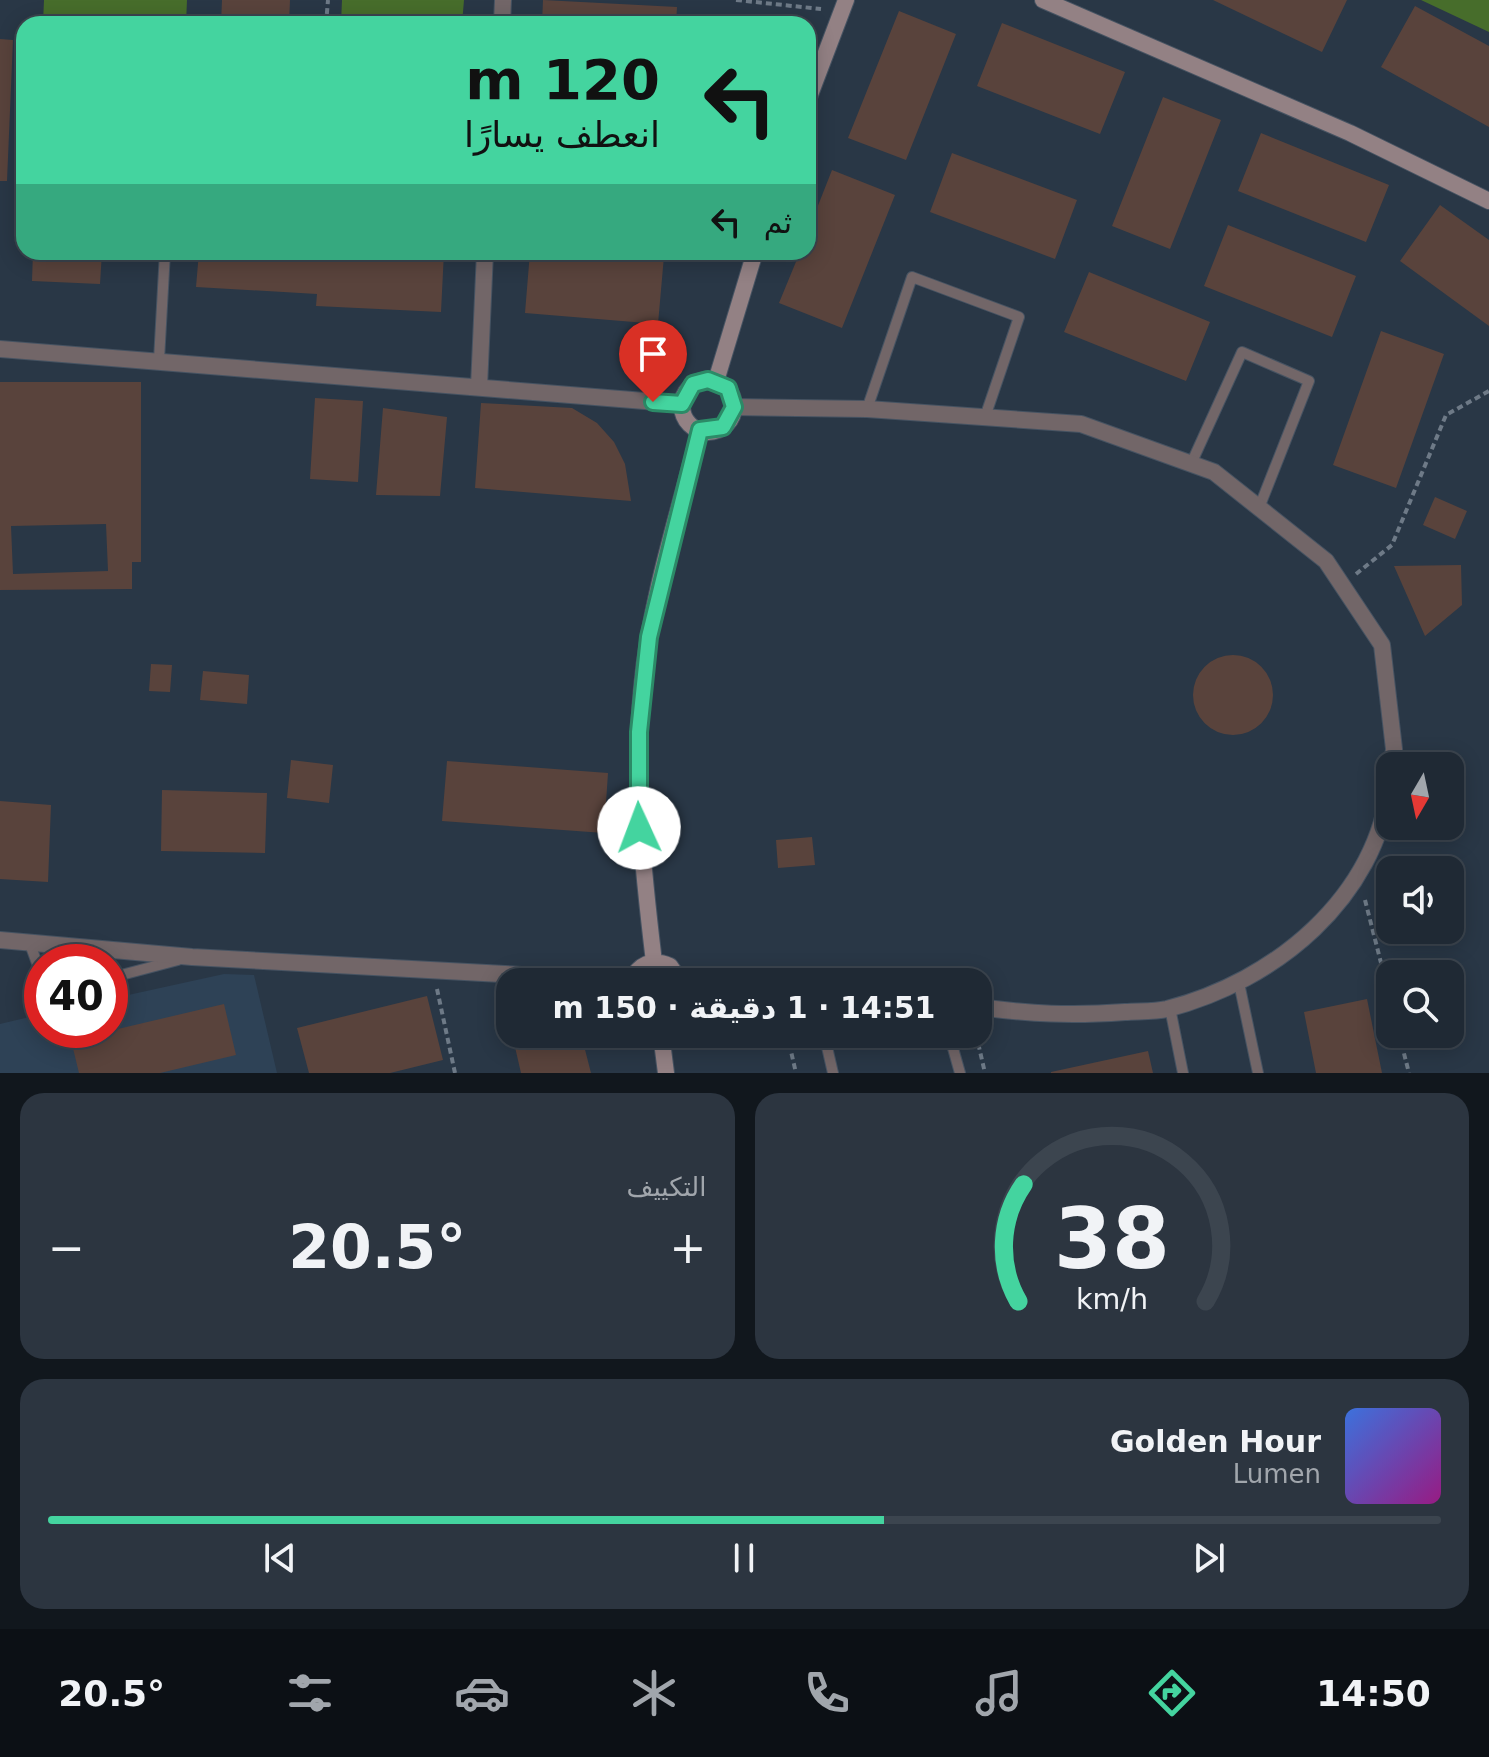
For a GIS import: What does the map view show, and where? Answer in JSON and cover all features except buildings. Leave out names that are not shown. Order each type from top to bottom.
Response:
[{"type":"street","points":[[1043,0],[1350,133],[1489,201]]},
{"type":"street","points":[[816,79],[844,6]]},
{"type":"street","points":[[479,387],[485,260]]},
{"type":"street","points":[[716,381],[753,260]]},
{"type":"street","points":[[0,349],[682,404]]},
{"type":"street","points":[[716,381],[728,388],[734,407],[723,427],[700,430],[685,417],[682,404],[693,384],[716,381]]},
{"type":"street","points":[[734,407],[867,409],[1081,424],[1214,472],[1326,561],[1382,645],[1394,752]]},
{"type":"street","points":[[654,962],[639,828],[642,684],[658,590],[700,430]]},
{"type":"street","points":[[992,1009],[1054,1017],[1170,1008],[1250,979],[1317,928],[1359,875],[1376,838]]},
{"type":"street","points":[[0,940],[30,944]]},
{"type":"street","points":[[128,952],[496,974]]},
{"type":"street","points":[[639,968],[654,962],[671,968]]},
{"type":"street","points":[[663,1048],[666,1073]]},
{"type":"lane","points":[[159,360],[165,260]]},
{"type":"lane","points":[[867,409],[912,277],[1019,317],[985,417]]},
{"type":"lane","points":[[1191,464],[1242,352],[1309,381],[1259,508]]},
{"type":"lane","points":[[128,973],[192,957]]},
{"type":"lane","points":[[1239,983],[1258,1073]]},
{"type":"lane","points":[[1170,1008],[1183,1073]]},
{"type":"lane","points":[[827,1048],[833,1073]]},
{"type":"lane","points":[[953,1048],[960,1073]]},
{"type":"path","points":[[736,0],[844,6]]},
{"type":"path","points":[[1341,585],[1392,545],[1446,415],[1489,391]]},
{"type":"path","points":[[1359,875],[1380,960]]},
{"type":"path","points":[[433,970],[455,1073]]},
{"type":"path","points":[[790,1048],[796,1073]]},
{"type":"path","points":[[979,1048],[985,1073]]},
{"type":"path","points":[[1403,1048],[1409,1073]]},
{"type":"shaded area","points":[[224,974],[254,975],[277,1073],[0,1073],[0,1024],[24,1018],[24,1048],[128,1048],[128,995]]},
{"type":"green space","points":[[44,0],[187,0],[186,16],[43,16]]},
{"type":"green space","points":[[342,0],[464,0],[463,16],[341,16]]},
{"type":"green space","points":[[1421,0],[1489,0],[1489,32]]},
{"type":"route","points":[[639,828],[637,780],[642,684],[658,590],[700,430],[708,432],[723,427],[733,415],[734,407],[728,388],[722,383],[708,380],[693,384],[682,404],[653,402]]}]
